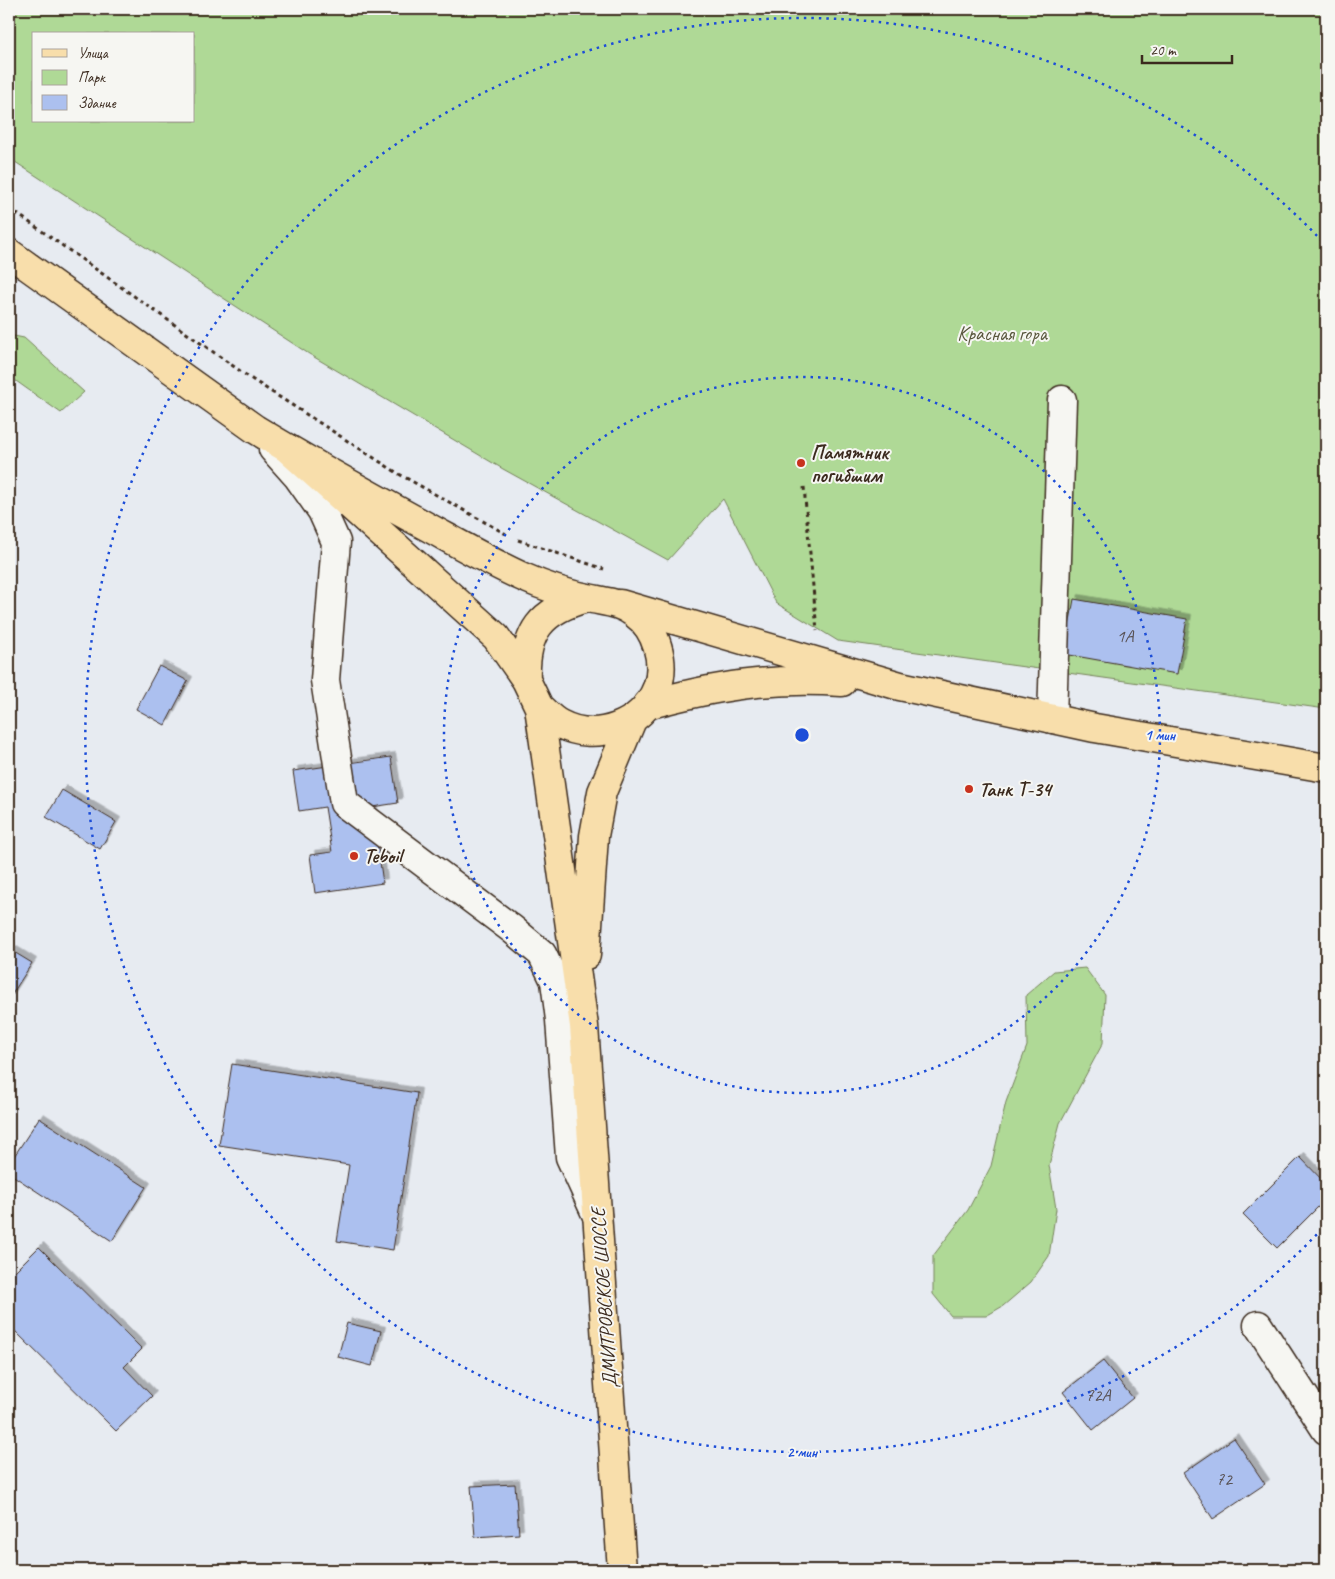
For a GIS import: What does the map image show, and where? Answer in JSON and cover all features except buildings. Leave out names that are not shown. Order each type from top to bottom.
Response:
[{"type":"main road","points":[[9,253],[255,429],[471,553],[526,578],[588,598],[618,603],[900,686],[1095,728],[1326,768]]},
{"type":"main road","points":[[289,450],[496,637],[526,680],[539,707],[584,1026]]},
{"type":"main road","points":[[526,680],[526,657],[532,635],[546,617],[565,604],[588,598]]},
{"type":"main road","points":[[584,1026],[594,836],[602,792],[640,713],[657,687],[659,674],[658,647],[645,624],[636,614],[618,603]]},
{"type":"main road","points":[[539,707],[559,724],[583,732],[609,731],[640,713],[726,686],[798,679],[900,686]]},
{"type":"main road","name":"ДМИТРОВСКОЕ ШОССЕ","points":[[584,1026],[622,1570]]},
{"type":"street","points":[[1052,719],[1062,400]]},
{"type":"street","points":[[255,429],[298,477],[322,511],[336,542],[325,680],[344,803],[512,929],[542,954],[555,981],[560,1020],[570,1157],[598,1218]]},
{"type":"street","points":[[1258,1325],[1326,1430]]},
{"type":"path","points":[[9,208],[253,380],[399,474],[518,540],[611,572]]},
{"type":"path","points":[[804,487],[818,632],[809,629]]},
{"type":"green space","name":"Красная гора","points":[[9,9],[1326,9],[1326,709],[838,641],[776,603],[723,499],[668,560],[503,469],[309,354],[9,158]]},
{"type":"green space","points":[[9,335],[24,338],[84,392],[61,413],[9,376]]},
{"type":"green space","points":[[1085,968],[1105,995],[1103,1043],[1060,1123],[1049,1165],[1056,1209],[1049,1256],[1031,1282],[1003,1306],[986,1316],[951,1316],[933,1294],[933,1256],[968,1210],[991,1166],[1006,1102],[1027,1046],[1026,995],[1054,971]]},
{"type":"place","name":"Памятник погибшим","points":[[801,463]]},
{"type":"place","name":"Танк Т-34","points":[[969,789]]},
{"type":"place","name":"Teboil","points":[[354,856]]}]
